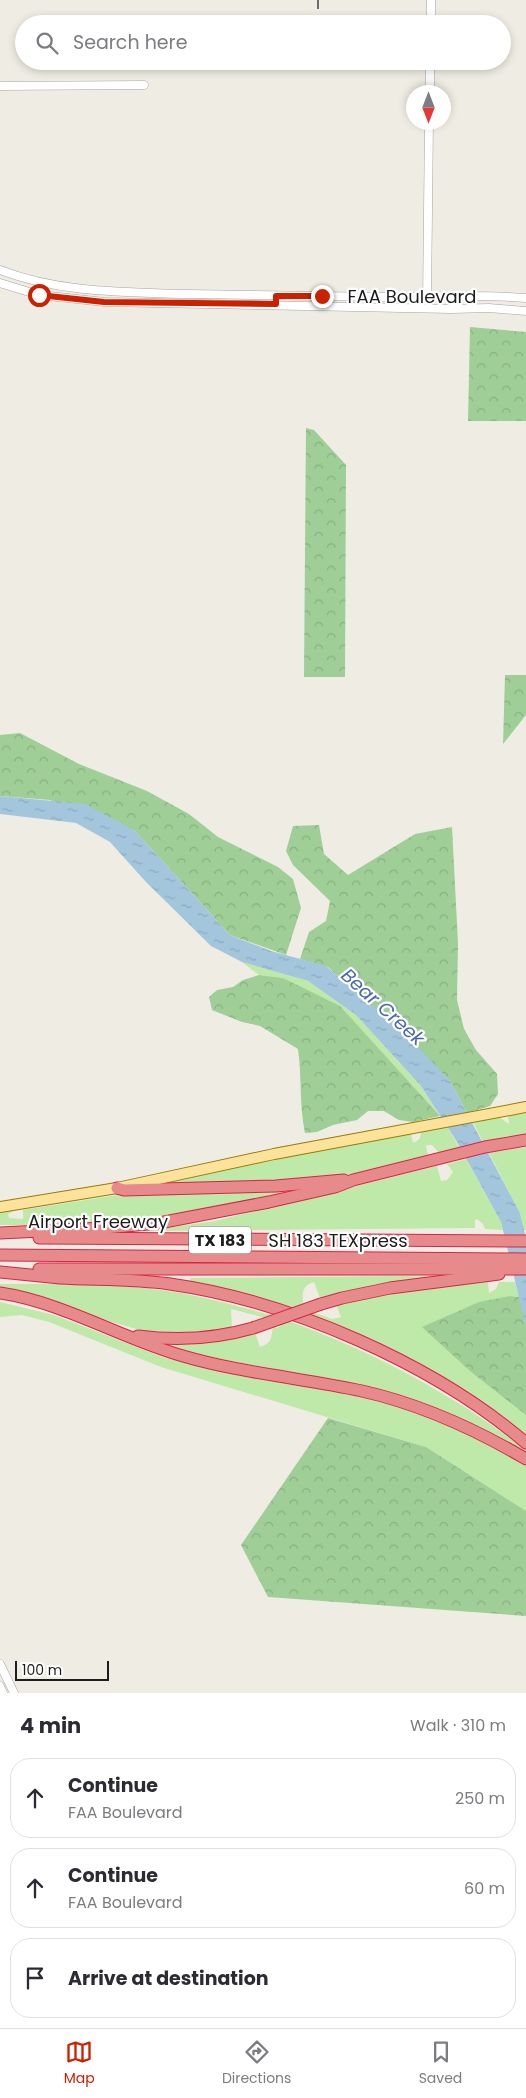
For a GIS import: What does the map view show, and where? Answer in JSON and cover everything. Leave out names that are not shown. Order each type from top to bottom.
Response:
[{"type":"highway","points":[[0,1233],[104,1228],[159,1223],[261,1204],[335,1187],[353,1180],[485,1147],[526,1140]]},
{"type":"highway","points":[[117,1188],[124,1190],[276,1186],[353,1180]]},
{"type":"highway","points":[[115,1332],[155,1338],[183,1339],[218,1336],[253,1328],[321,1304],[390,1288],[487,1255],[526,1235]]},
{"type":"highway","name":"Airport Freeway","points":[[0,1238],[440,1241],[525,1265]]},
{"type":"highway","name":"Airport Freeway","points":[[0,1270],[487,1255],[526,1242]]},
{"type":"highway","name":"SH 183 TEXpress","points":[[0,1250],[487,1255]]},
{"type":"highway","name":"SH 183 TEXpress","points":[[0,1256],[487,1255],[526,1252]]},
{"type":"highway","points":[[0,1270],[169,1284],[217,1293],[287,1314],[337,1332],[415,1370],[480,1408],[526,1443]]},
{"type":"highway","points":[[0,1293],[52,1307],[167,1352],[196,1360],[364,1392],[412,1406],[483,1435],[526,1459]]},
{"type":"main road","name":"Airport Freeway","points":[[0,1207],[117,1188],[254,1158],[526,1107]]},
{"type":"street","points":[[430,15],[431,0]]},
{"type":"street","points":[[430,70],[430,85]]},
{"type":"street","points":[[0,86],[144,85]]},
{"type":"street","points":[[427,308],[429,130]]},
{"type":"street","name":"FAA Boulevard","points":[[0,270],[18,278],[56,286],[105,291],[177,293],[276,300],[310,305],[489,308],[526,311]]},
{"type":"street","name":"FAA Boulevard","points":[[0,282],[39,295],[76,300],[177,302],[276,300],[311,296],[494,295],[525,298]]},
{"type":"street","points":[[177,293],[177,302]]},
{"type":"street","points":[[310,305],[311,296]]},
{"type":"street","points":[[525,298],[526,311]]},
{"type":"street","points":[[0,1664],[14,1693]]},
{"type":"street","points":[[0,1686],[3,1693]]},
{"type":"green space","points":[[470,327],[526,332],[526,421],[468,421]]},
{"type":"green space","points":[[306,428],[314,430],[346,465],[345,677],[304,677]]},
{"type":"green space","points":[[505,675],[526,675],[526,715],[503,744]]},
{"type":"green space","points":[[20,733],[79,764],[147,791],[189,814],[218,837],[278,867],[293,879],[301,908],[286,955],[230,935],[134,830],[50,800],[0,796],[0,735]]},
{"type":"green space","points":[[319,825],[324,854],[348,875],[415,834],[452,827],[458,943],[457,1000],[464,1029],[476,1050],[497,1074],[498,1094],[490,1106],[467,1113],[450,1081],[328,967],[300,959],[309,932],[326,921],[330,901],[293,865],[286,851],[293,826]]},
{"type":"green space","points":[[242,962],[308,981],[356,1015],[421,1086],[440,1116],[366,1035],[283,978],[259,975]]},
{"type":"green space","points":[[259,975],[283,978],[340,1006],[440,1116],[413,1122],[399,1120],[384,1111],[368,1111],[357,1120],[333,1125],[317,1132],[305,1133],[298,1049],[260,1026],[242,1022],[212,1010],[209,997],[217,990],[233,987],[243,980]]},
{"type":"green space","points":[[526,1113],[526,1135],[483,1142],[473,1122],[499,1117],[509,1124],[508,1116]]},
{"type":"green space","points":[[447,1127],[460,1148],[439,1153],[432,1145],[427,1145],[428,1156],[356,1173],[309,1180],[164,1183],[168,1179],[405,1134],[411,1134],[413,1142],[416,1142],[420,1138],[421,1132]]},
{"type":"green space","points":[[526,1147],[526,1230],[524,1230],[520,1213],[489,1153]]},
{"type":"green space","points":[[466,1159],[501,1222],[503,1230],[485,1229],[483,1224],[477,1219],[475,1220],[475,1228],[146,1231],[215,1221],[437,1166],[441,1181],[447,1180],[453,1172],[447,1164]]},
{"type":"green space","points":[[282,1191],[281,1194],[193,1211],[144,1218],[41,1225],[0,1225],[0,1213],[14,1211],[8,1214],[9,1218],[23,1219],[23,1210],[124,1194]]},
{"type":"green space","points":[[444,1277],[377,1284],[320,1298],[314,1282],[307,1285],[303,1291],[304,1305],[293,1309],[189,1281],[191,1278]]},
{"type":"green space","points":[[488,1282],[489,1293],[496,1289],[499,1282],[515,1282],[519,1297],[510,1296],[526,1415],[526,1436],[476,1399],[304,1314],[310,1311],[332,1319],[341,1317],[335,1302],[367,1295]]},
{"type":"green space","points":[[0,1284],[101,1285],[161,1290],[204,1298],[274,1316],[269,1319],[231,1309],[232,1329],[201,1333],[143,1331],[0,1289]]},
{"type":"green space","points":[[510,1296],[526,1298],[526,1415],[470,1371],[422,1327],[479,1302]]},
{"type":"green space","points":[[0,1302],[54,1315],[165,1358],[233,1373],[362,1397],[404,1408],[455,1427],[526,1465],[526,1511],[426,1447],[161,1367],[49,1322],[22,1315],[0,1317]]},
{"type":"green space","points":[[286,1320],[319,1332],[381,1360],[440,1392],[498,1429],[526,1450],[526,1455],[345,1383],[206,1356],[174,1347],[176,1344],[255,1332],[260,1347],[269,1342],[273,1327],[278,1328]]},
{"type":"green space","points":[[328,1418],[426,1447],[526,1511],[526,1616],[268,1597],[241,1545]]},
{"type":"water","points":[[0,796],[85,804],[134,830],[230,935],[271,951],[326,966],[405,1033],[450,1081],[520,1213],[526,1238],[526,1327],[501,1222],[457,1142],[421,1086],[356,1015],[308,981],[242,962],[211,946],[146,882],[110,842],[76,823],[0,814]]},
{"type":"railway","points":[[318,0],[318,9]]},
{"type":"route","points":[[39,295],[104,302],[276,304],[276,296],[322,296]]},
{"type":"water label","name":"Bear Creek","points":[[383,1007]]}]
